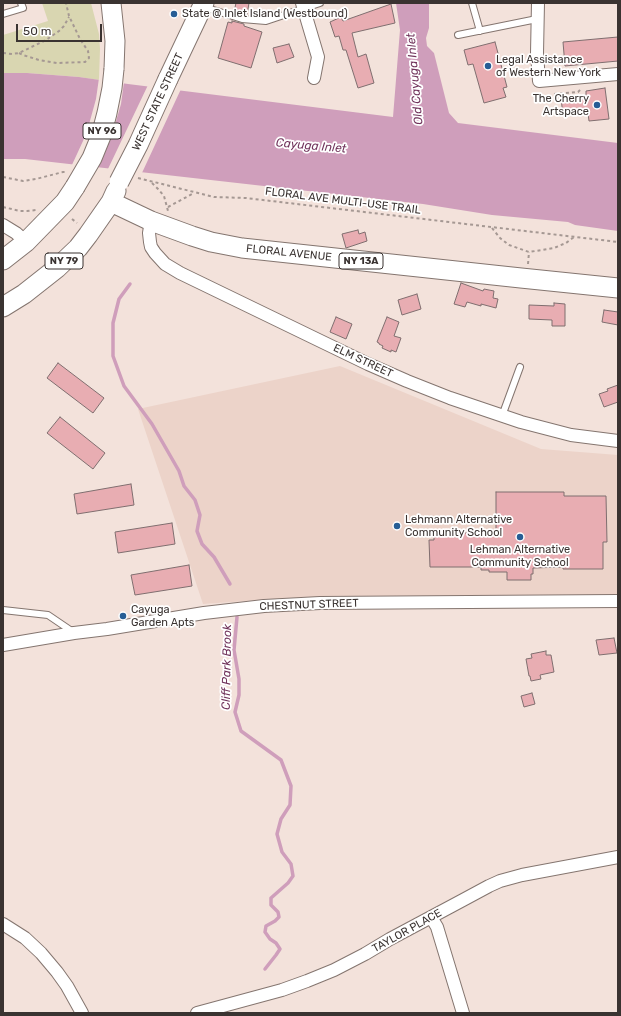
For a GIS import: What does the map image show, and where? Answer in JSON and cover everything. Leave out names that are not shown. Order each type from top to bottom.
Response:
[{"type":"main road","name":"NY 96","points":[[3,260],[26,242],[65,202],[92,158],[101,136],[112,88],[115,41],[111,3]]},
{"type":"main road","name":"WEST STATE STREET","points":[[111,202],[119,182],[147,127],[203,5]]},
{"type":"main road","name":"FLORAL AVENUE","points":[[111,202],[151,221],[192,236],[210,242],[242,248],[618,288]]},
{"type":"main road","name":"NY 79","points":[[3,307],[24,294],[57,268],[78,248],[111,202]]},
{"type":"street","points":[[538,3],[537,53],[539,81],[618,74]]},
{"type":"street","points":[[303,5],[318,57],[314,78]]},
{"type":"street","name":"ELM STREET","points":[[151,221],[149,234],[150,242],[154,253],[165,264],[176,271],[388,373],[444,396],[502,416],[571,435],[618,441]]},
{"type":"street","points":[[3,225],[16,233],[26,242]]},
{"type":"street","name":"CHESTNUT STREET","points":[[3,645],[204,613],[264,606],[320,603],[618,601]]},
{"type":"street","name":"TAYLOR PLACE","points":[[197,1013],[264,995],[307,981],[334,970],[500,881],[522,875],[618,857]]},
{"type":"street","points":[[431,917],[437,927],[463,1013]]},
{"type":"street","points":[[3,924],[25,938],[41,953],[61,977],[82,1013]]},
{"type":"lane","points":[[3,14],[23,8],[21,3]]},
{"type":"lane","points":[[203,5],[242,19],[266,21],[303,5],[320,3]]},
{"type":"lane","points":[[472,3],[480,30]]},
{"type":"lane","points":[[458,35],[537,19]]},
{"type":"lane","points":[[502,416],[520,367]]},
{"type":"lane","points":[[3,610],[48,615],[74,633]]},
{"type":"path","points":[[18,53],[39,60],[58,63],[85,62],[89,58],[88,51],[74,28],[66,3]]},
{"type":"path","points":[[3,53],[18,53],[46,40],[64,26],[69,16]]},
{"type":"path","name":"FLORAL AVE MULTI-USE TRAIL","points":[[169,216],[168,207],[164,196],[151,182],[214,197],[246,198],[618,242]]},
{"type":"path","points":[[168,207],[194,192]]},
{"type":"path","points":[[3,207],[27,211],[35,211],[40,209]]},
{"type":"path","points":[[491,227],[500,238],[509,245],[529,252],[554,248],[566,243],[574,237]]},
{"type":"shaded area","points":[[42,3],[91,3],[99,34],[99,80],[27,73],[3,73],[3,35],[48,21]]},
{"type":"shaded area","name":"Lehmann Alternative Community School","points":[[340,366],[541,449],[618,455],[618,597],[260,600],[203,604],[138,409]]},
{"type":"water","points":[[396,3],[429,3],[429,28],[426,38],[427,46],[434,53],[449,113],[458,123],[618,143],[618,231],[575,225],[568,222],[492,215],[423,204],[25,159],[3,159],[3,73],[27,73],[79,77],[393,117],[400,30]]},
{"type":"pier","points":[[99,78],[124,82],[121,104],[112,135],[97,170],[71,167],[88,128],[96,99]]},
{"type":"pier","points":[[148,85],[181,89],[141,175],[107,171]]},
{"type":"building","points":[[236,3],[249,3],[247,15],[234,12]]},
{"type":"building","points":[[391,4],[395,23],[352,33],[358,57],[366,54],[374,83],[358,88],[346,50],[343,50],[339,36],[335,37],[330,22],[341,17],[343,21]]},
{"type":"building","points":[[232,21],[244,24],[244,26],[262,32],[251,68],[218,58],[228,22],[232,23]]},
{"type":"building","points":[[618,37],[618,61],[565,66],[563,42]]},
{"type":"building","points":[[495,42],[507,87],[503,88],[506,97],[484,103],[473,64],[468,65],[464,50]]},
{"type":"building","points":[[289,44],[294,57],[277,63],[273,48]]},
{"type":"building","points":[[605,88],[609,119],[589,121],[588,113],[563,115],[561,98],[586,96],[586,91]]},
{"type":"building","points":[[358,230],[359,234],[365,232],[367,241],[346,248],[342,234]]},
{"type":"building","points":[[461,283],[483,291],[484,289],[494,291],[493,298],[498,299],[496,308],[467,302],[465,307],[454,304]]},
{"type":"building","points":[[417,294],[421,309],[402,315],[398,300]]},
{"type":"building","points":[[554,303],[565,304],[565,326],[552,326],[552,320],[529,319],[529,305],[554,306]]},
{"type":"building","points":[[604,310],[618,312],[618,325],[602,322]]},
{"type":"building","points":[[336,317],[352,324],[346,339],[330,332]]},
{"type":"building","points":[[387,317],[399,322],[394,336],[401,338],[396,352],[391,350],[391,352],[382,348],[383,346],[377,342]]},
{"type":"building","points":[[58,363],[104,398],[93,413],[47,378]]},
{"type":"building","points":[[618,385],[618,402],[604,407],[599,394]]},
{"type":"building","points":[[60,417],[105,453],[93,469],[47,433]]},
{"type":"building","points":[[131,484],[134,505],[77,514],[74,494]]},
{"type":"building","name":"Lehman Alternative Community School","points":[[496,492],[564,492],[564,496],[606,496],[607,542],[603,542],[603,569],[563,569],[563,567],[533,568],[531,580],[507,580],[507,572],[489,572],[489,570],[481,570],[481,567],[430,567],[429,540],[434,540],[434,533],[483,533],[483,531],[496,530]]},
{"type":"building","points":[[172,523],[175,544],[118,553],[115,532]]},
{"type":"building","points":[[189,565],[192,586],[135,595],[131,575]]},
{"type":"building","points":[[614,638],[617,653],[599,655],[596,640]]},
{"type":"building","points":[[546,651],[546,655],[551,655],[554,672],[540,675],[541,679],[531,681],[526,659],[532,658],[531,654]]},
{"type":"building","points":[[532,693],[535,704],[524,707],[521,696]]},
{"type":"waterway","name":"Cliff Park Brook","points":[[130,284],[119,299],[113,323],[113,356],[124,386],[152,424],[179,471],[184,486],[195,500],[200,515],[197,531],[202,544],[214,557],[230,584]]},
{"type":"waterway","name":"Cliff Park Brook","points":[[237,617],[234,650],[239,679],[239,695],[235,712],[241,731],[281,760],[291,786],[290,805],[281,819],[277,834],[282,852],[291,864],[293,876],[288,883],[271,898],[271,905],[278,912],[279,917],[266,926],[265,932],[280,949],[265,969]]},
{"type":"place","name":"State @ Inlet Island (Westbound)","points":[[174,14]]},
{"type":"place","name":"Legal Assistance of Western New York","points":[[488,66]]},
{"type":"place","name":"The Cherry Artspace","points":[[597,105]]},
{"type":"place","name":"Lehmann Alternative Community School","points":[[397,526]]},
{"type":"place","name":"Lehman Alternative Community School","points":[[520,537]]},
{"type":"place","name":"Cayuga Garden Apts","points":[[123,616]]},
{"type":"water label","name":"Old Cayuga Inlet","points":[[415,79]]},
{"type":"water label","name":"Cayuga Inlet","points":[[311,146]]}]
